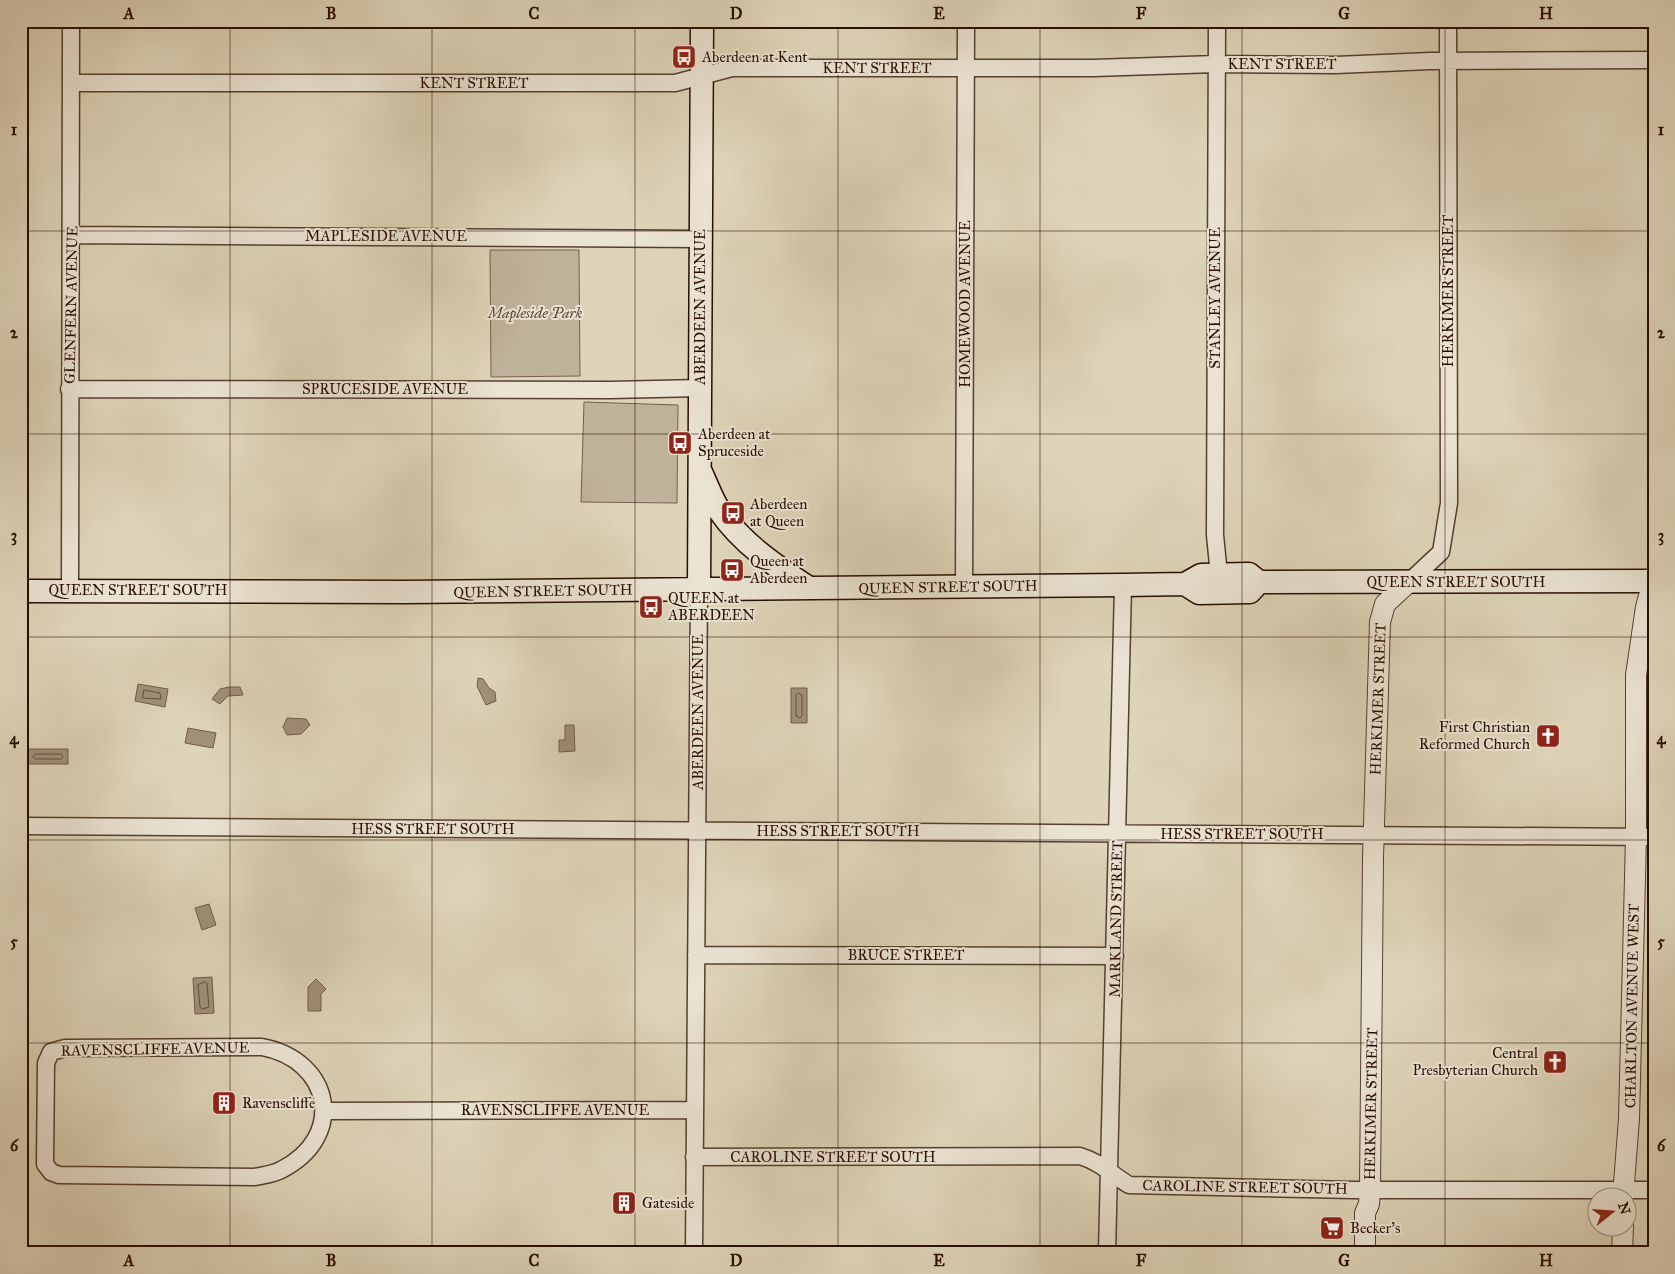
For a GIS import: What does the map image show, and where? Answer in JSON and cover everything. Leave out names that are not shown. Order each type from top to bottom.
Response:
[{"type":"main road","name":"ABERDEEN AVENUE","points":[[699,589],[698,467],[701,388],[702,21]]},
{"type":"main road","points":[[698,467],[720,511],[733,526],[775,565],[809,588]]},
{"type":"main road","name":"QUEEN STREET SOUTH","points":[[21,590],[405,592],[1123,585],[1185,584],[1200,575],[1249,574],[1259,582],[1653,579]]},
{"type":"main road","name":"QUEEN STREET SOUTH","points":[[1185,584],[1198,593],[1250,592],[1259,582]]},
{"type":"street","name":"GLENFERN AVENUE","points":[[70,590],[71,21]]},
{"type":"street","name":"HOMEWOOD AVENUE","points":[[964,586],[966,21]]},
{"type":"street","name":"STANLEY AVENUE","points":[[1217,21],[1215,535],[1219,575]]},
{"type":"street","name":"HERKIMER STREET","points":[[1365,1253],[1365,1213],[1369,1204],[1370,1190],[1374,834],[1381,613],[1385,604],[1441,552],[1449,503],[1448,21]]},
{"type":"street","name":"KENT STREET","points":[[72,83],[675,83],[732,68],[1093,68],[1216,64],[1336,65],[1448,61],[1654,60]]},
{"type":"street","name":"MAPLESIDE AVENUE","points":[[72,235],[700,238]]},
{"type":"street","name":"SPRUCESIDE AVENUE","points":[[69,389],[610,390],[701,388]]},
{"type":"street","name":"CHARLTON AVENUE WEST","points":[[1624,1186],[1645,837],[1636,675],[1646,607],[1653,579]]},
{"type":"street","name":"MARKLAND STREET","points":[[1107,1253],[1118,833],[1118,711],[1123,585]]},
{"type":"street","name":"ABERDEEN AVENUE","points":[[694,1253],[699,589]]},
{"type":"street","name":"HESS STREET SOUTH","points":[[21,826],[1645,837]]},
{"type":"street","name":"BRUCE STREET","points":[[696,955],[1115,956]]},
{"type":"street","name":"RAVENSCLIFFE AVENUE","points":[[262,1047],[277,1050],[301,1063],[312,1075],[321,1095],[325,1112],[320,1130],[302,1155],[280,1171],[255,1177],[58,1175],[51,1172],[44,1164],[46,1063],[51,1052],[66,1048],[262,1047]]},
{"type":"street","name":"RAVENSCLIFFE AVENUE","points":[[325,1112],[694,1110]]},
{"type":"street","name":"CAROLINE STREET SOUTH","points":[[694,1157],[1080,1156],[1109,1169],[1129,1185],[1588,1193]]},
{"type":"street","name":"CAROLINE STREET SOUTH","points":[[1638,1192],[1654,1190]]},
{"type":"street","points":[[1622,1253],[1623,1236]]},
{"type":"green space","name":"Mapleside Park","points":[[490,250],[579,250],[580,376],[491,377]]},
{"type":"green space","points":[[584,402],[678,405],[677,503],[581,502]]},
{"type":"water","points":[[478,678],[483,679],[489,688],[495,692],[496,701],[486,705],[477,686]]},
{"type":"water","points":[[138,684],[168,689],[165,707],[135,701]]},
{"type":"water","points":[[240,687],[243,695],[228,696],[220,704],[212,699],[220,689]]},
{"type":"water","points":[[791,688],[807,688],[807,723],[791,723]]},
{"type":"water","points":[[287,718],[306,719],[310,725],[301,734],[287,735],[283,727]]},
{"type":"water","points":[[565,725],[574,725],[575,751],[559,752],[559,740],[565,740]]},
{"type":"water","points":[[188,728],[216,733],[213,748],[185,743]]},
{"type":"water","points":[[28,749],[68,749],[68,764],[28,764]]},
{"type":"water","points":[[209,904],[216,925],[202,930],[195,908]]},
{"type":"water","points":[[212,977],[214,1013],[195,1014],[193,978]]},
{"type":"water","points":[[316,979],[326,989],[321,994],[321,1011],[308,1011],[308,987]]},
{"type":"place","name":"Aberdeen at Kent","points":[[684,57]]},
{"type":"place","name":"Aberdeen at Spruceside","points":[[680,443]]},
{"type":"place","name":"Aberdeen at Queen","points":[[733,513]]},
{"type":"place","name":"Queen at Aberdeen","points":[[732,570]]},
{"type":"place","name":"QUEEN at ABERDEEN","points":[[651,607]]},
{"type":"place","name":"First Christian Reformed Church","points":[[1548,736]]},
{"type":"place","name":"Central Presbyterian Church","points":[[1555,1062]]},
{"type":"place","name":"Ravenscliffe","points":[[224,1103]]},
{"type":"place","name":"Gateside","points":[[624,1203]]},
{"type":"place","name":"Becker's","points":[[1332,1228]]}]
